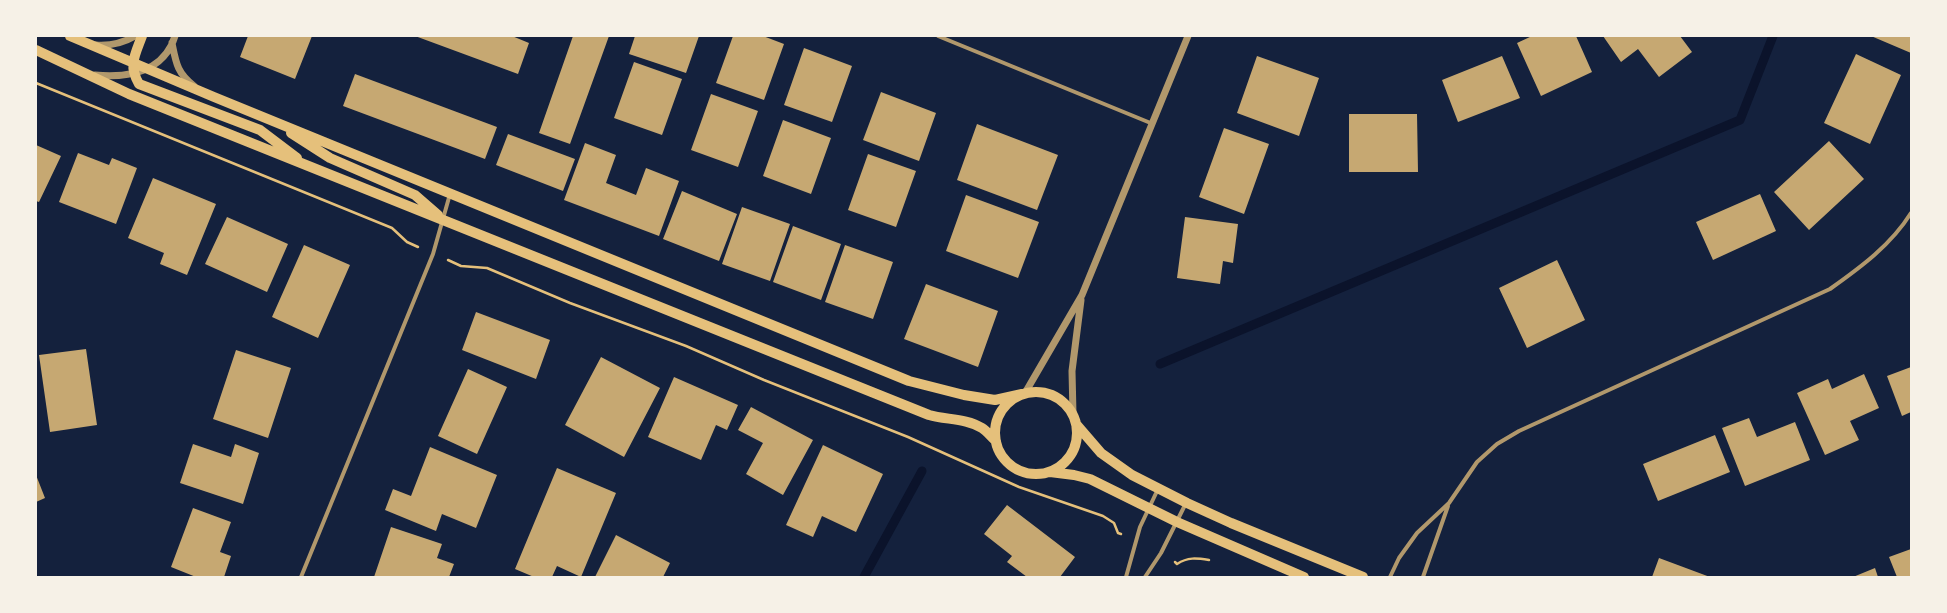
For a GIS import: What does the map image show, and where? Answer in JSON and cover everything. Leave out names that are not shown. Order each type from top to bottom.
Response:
[{"type":"main road","points":[[70,36],[450,194],[909,381],[995,400],[1039,392],[1052,395],[1064,403],[1073,414],[1076,424],[1076,446],[1070,457],[1061,466],[1050,472]]},
{"type":"main road","points":[[142,36],[132,62],[133,74],[139,84],[260,130],[312,168]]},
{"type":"main road","points":[[36,50],[129,94],[929,415],[939,418],[962,420],[982,428],[996,441]]},
{"type":"main road","points":[[273,121],[330,158],[415,195],[443,220]]},
{"type":"main road","points":[[1023,394],[1005,405],[998,416],[996,441],[1001,454],[1010,465],[1022,472],[1036,474],[1050,472],[1090,479],[1177,522],[1304,577]]},
{"type":"main road","points":[[1076,424],[1101,453],[1132,475],[1187,503],[1363,577]]},
{"type":"street","points":[[90,44],[104,46],[124,43],[135,36]]},
{"type":"street","points":[[938,36],[1152,124]]},
{"type":"street","points":[[1023,394],[1082,295],[1188,36]]},
{"type":"street","points":[[91,75],[118,76],[133,74],[148,69],[161,60],[173,40]]},
{"type":"street","points":[[173,40],[176,62],[180,73],[204,92]]},
{"type":"street","points":[[301,577],[433,254],[450,194]]},
{"type":"street","points":[[1390,577],[1399,558],[1417,533],[1449,503],[1477,462],[1497,444],[1519,431],[1830,289],[1867,263],[1903,226],[1911,213]]},
{"type":"street","points":[[1073,414],[1072,372],[1082,295]]},
{"type":"street","points":[[1126,577],[1140,527],[1159,488]]},
{"type":"street","points":[[1145,577],[1161,553],[1187,503]]},
{"type":"street","points":[[1423,577],[1449,503]]},
{"type":"path","points":[[36,83],[392,228],[407,242],[461,266],[487,268],[570,303],[686,346],[764,380],[908,437],[1019,487],[1103,516],[1114,523],[1118,533],[1124,535]]},
{"type":"path","points":[[1177,564],[1185,559],[1195,557],[1214,560]]},
{"type":"building","points":[[248,36],[312,36],[295,79],[240,57]]},
{"type":"building","points":[[415,36],[512,36],[529,43],[518,74]]},
{"type":"building","points":[[573,36],[609,36],[570,144],[539,133]]},
{"type":"building","points":[[635,36],[699,36],[686,73],[629,54]]},
{"type":"building","points":[[733,36],[763,36],[784,44],[764,100],[716,83]]},
{"type":"building","points":[[1532,36],[1576,36],[1592,72],[1541,96],[1517,43]]},
{"type":"building","points":[[1603,36],[1680,36],[1692,52],[1659,77],[1638,49],[1621,62]]},
{"type":"building","points":[[1871,36],[1911,36],[1911,53]]},
{"type":"building","points":[[804,48],[852,66],[832,122],[784,105]]},
{"type":"building","points":[[1856,54],[1901,75],[1870,144],[1824,123]]},
{"type":"building","points":[[1257,56],[1319,78],[1299,136],[1237,113]]},
{"type":"building","points":[[1502,56],[1520,98],[1458,122],[1442,80]]},
{"type":"building","points":[[634,62],[682,79],[662,135],[614,118]]},
{"type":"building","points":[[355,74],[497,127],[485,159],[343,106]]},
{"type":"building","points":[[881,92],[936,113],[919,161],[863,140]]},
{"type":"building","points":[[711,94],[758,111],[738,167],[691,150]]},
{"type":"building","points":[[1349,114],[1417,114],[1418,172],[1349,172]]},
{"type":"building","points":[[783,120],[831,138],[811,194],[763,176]]},
{"type":"building","points":[[977,124],[1058,155],[1037,210],[957,180]]},
{"type":"building","points":[[1224,128],[1269,144],[1244,214],[1199,197]]},
{"type":"building","points":[[508,134],[575,159],[563,191],[496,165]]},
{"type":"building","points":[[1829,141],[1864,179],[1809,230],[1774,192]]},
{"type":"building","points":[[585,143],[616,155],[606,183],[636,195],[646,168],[679,181],[659,236],[564,200]]},
{"type":"building","points":[[36,145],[61,156],[39,202],[36,201]]},
{"type":"building","points":[[78,153],[109,165],[112,158],[137,168],[116,224],[59,202]]},
{"type":"building","points":[[868,154],[916,171],[896,227],[848,210]]},
{"type":"building","points":[[153,178],[216,204],[187,275],[160,264],[164,253],[128,238]]},
{"type":"building","points":[[682,191],[737,214],[719,261],[663,239]]},
{"type":"building","points":[[1760,194],[1776,231],[1713,260],[1696,222]]},
{"type":"building","points":[[966,195],[1039,222],[1018,278],[946,251]]},
{"type":"building","points":[[742,207],[790,224],[770,281],[722,264]]},
{"type":"building","points":[[227,217],[288,244],[267,292],[205,264]]},
{"type":"building","points":[[1185,217],[1238,224],[1233,263],[1223,261],[1220,284],[1177,278]]},
{"type":"building","points":[[793,226],[841,244],[821,300],[773,282]]},
{"type":"building","points":[[304,245],[350,265],[318,338],[272,317]]},
{"type":"building","points":[[845,245],[893,262],[873,319],[825,302]]},
{"type":"building","points":[[1557,260],[1585,320],[1527,348],[1499,288]]},
{"type":"building","points":[[926,284],[998,311],[978,367],[904,339]]},
{"type":"building","points":[[476,312],[550,340],[536,379],[462,350]]},
{"type":"building","points":[[86,349],[97,425],[50,432],[39,355]]},
{"type":"building","points":[[236,350],[291,368],[268,438],[213,419]]},
{"type":"building","points":[[601,357],[660,388],[624,457],[565,425]]},
{"type":"building","points":[[1911,367],[1911,412],[1902,416],[1887,376]]},
{"type":"building","points":[[468,369],[507,387],[477,454],[438,436]]},
{"type":"building","points":[[1864,374],[1879,408],[1850,421],[1859,440],[1825,455],[1797,393],[1828,379],[1832,389]]},
{"type":"building","points":[[674,377],[738,405],[727,430],[716,425],[701,460],[648,437]]},
{"type":"building","points":[[751,407],[813,440],[783,495],[746,474],[763,443],[738,430]]},
{"type":"building","points":[[1749,418],[1757,437],[1795,422],[1810,460],[1745,486],[1722,428]]},
{"type":"building","points":[[1715,435],[1730,472],[1658,501],[1643,464]]},
{"type":"building","points":[[193,444],[231,457],[235,444],[259,453],[243,504],[180,483]]},
{"type":"building","points":[[823,445],[883,474],[856,532],[822,516],[813,537],[786,525]]},
{"type":"building","points":[[430,447],[497,475],[476,528],[442,514],[436,531],[385,510],[393,489],[411,496]]},
{"type":"building","points":[[557,468],[616,493],[581,577],[557,566],[552,577],[534,577],[515,569]]},
{"type":"building","points":[[36,475],[45,498],[36,502]]},
{"type":"building","points":[[1007,505],[1075,557],[1060,577],[1027,577],[1007,562],[1012,556],[984,534]]},
{"type":"building","points":[[193,508],[231,522],[220,552],[231,556],[224,577],[196,577],[171,567]]},
{"type":"building","points":[[391,527],[442,544],[437,558],[454,564],[449,577],[374,577]]},
{"type":"building","points":[[616,535],[670,563],[663,577],[595,577]]},
{"type":"building","points":[[1911,549],[1911,577],[1897,577],[1889,557]]},
{"type":"building","points":[[1659,558],[1710,577],[1652,577]]},
{"type":"building","points":[[1875,568],[1878,577],[1853,577]]},
{"type":"waterway","points":[[1160,364],[1740,120],[1773,36]]},
{"type":"waterway","points":[[864,577],[922,471]]}]
